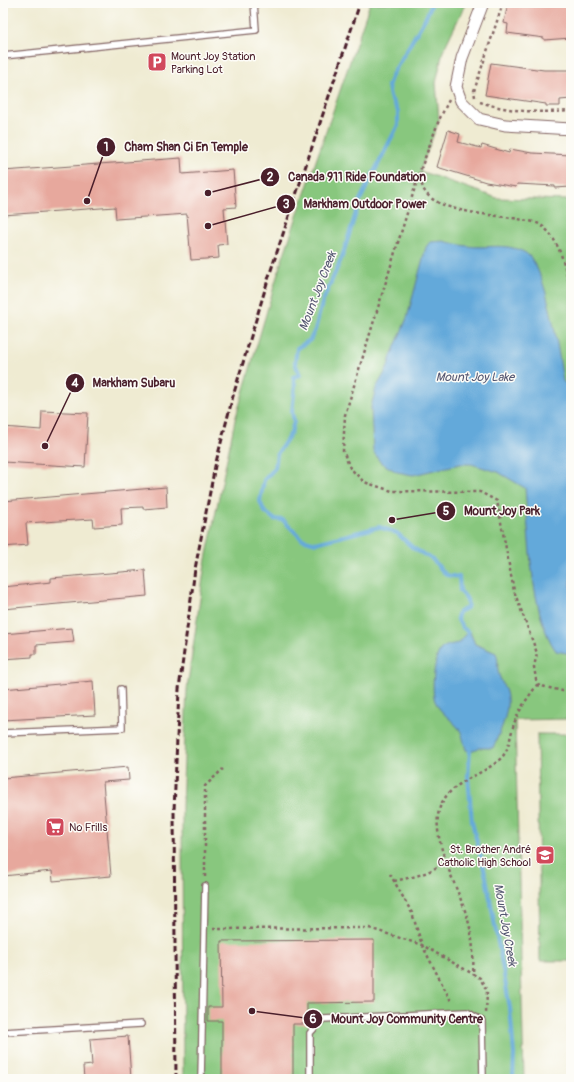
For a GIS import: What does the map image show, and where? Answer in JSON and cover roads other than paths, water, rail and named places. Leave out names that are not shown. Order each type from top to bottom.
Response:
[{"type":"street","points":[[483,3],[462,58],[456,88],[461,100],[479,119],[505,125],[571,129]]},
{"type":"lane","points":[[3,56],[256,30],[254,3]]},
{"type":"lane","points":[[3,733],[122,728],[121,689]]},
{"type":"lane","points":[[202,1079],[205,886]]},
{"type":"lane","points":[[310,1079],[310,1033],[323,1019],[466,1012],[482,1021],[483,1079]]},
{"type":"lane","points":[[3,1032],[141,1024]]},
{"type":"water","name":"Mount Joy Lake","points":[[444,241],[474,247],[502,246],[524,252],[532,260],[539,273],[545,291],[551,311],[563,381],[571,390],[571,654],[556,651],[547,635],[541,616],[532,573],[525,488],[498,472],[471,464],[460,464],[413,475],[397,472],[380,462],[373,451],[371,407],[376,388],[387,369],[407,318],[426,247],[430,242]]},
{"type":"water","points":[[468,632],[470,632],[475,644],[496,653],[499,674],[507,699],[506,714],[502,728],[493,748],[479,748],[470,751],[466,750],[461,732],[437,706],[433,690],[435,666],[441,649],[459,643]]},
{"type":"waterway","name":"Mount Joy Creek","points":[[432,3],[426,17],[392,75],[388,86],[390,97],[398,111],[398,125],[360,200],[342,257],[322,303],[315,330],[310,340],[297,348],[295,363],[300,375],[293,377],[295,385],[292,412],[294,421],[291,433],[277,454],[275,468],[264,480],[260,501],[264,511],[274,519],[283,520],[302,539],[316,543],[379,527],[397,533],[413,548],[432,559],[446,575],[459,577],[460,591],[464,595],[468,605],[467,608],[459,612],[457,618],[462,627],[468,632]]},
{"type":"waterway","name":"Mount Joy Creek","points":[[470,751],[468,777],[472,822],[486,877],[510,1008],[514,1054],[513,1079]]},
{"type":"railway","points":[[176,1079],[174,811],[179,689],[195,569],[215,466],[233,396],[270,273],[360,3]]},
{"type":"place","name":"Mount Joy Station Parking Lot","points":[[157,62]]},
{"type":"place","name":"Canada 911 Ride Foundation","points":[[208,193]]},
{"type":"place","name":"Cham Shan Ci En Temple","points":[[87,201]]},
{"type":"place","name":"Markham Outdoor Power","points":[[208,226]]},
{"type":"place","name":"Markham Subaru","points":[[45,446]]},
{"type":"place","name":"Mount Joy Park","points":[[392,520]]},
{"type":"place","name":"No Frills","points":[[55,827]]},
{"type":"place","name":"St. Brother André Catholic High School","points":[[545,855]]},
{"type":"place","name":"Mount Joy Community Centre","points":[[252,1011]]}]
